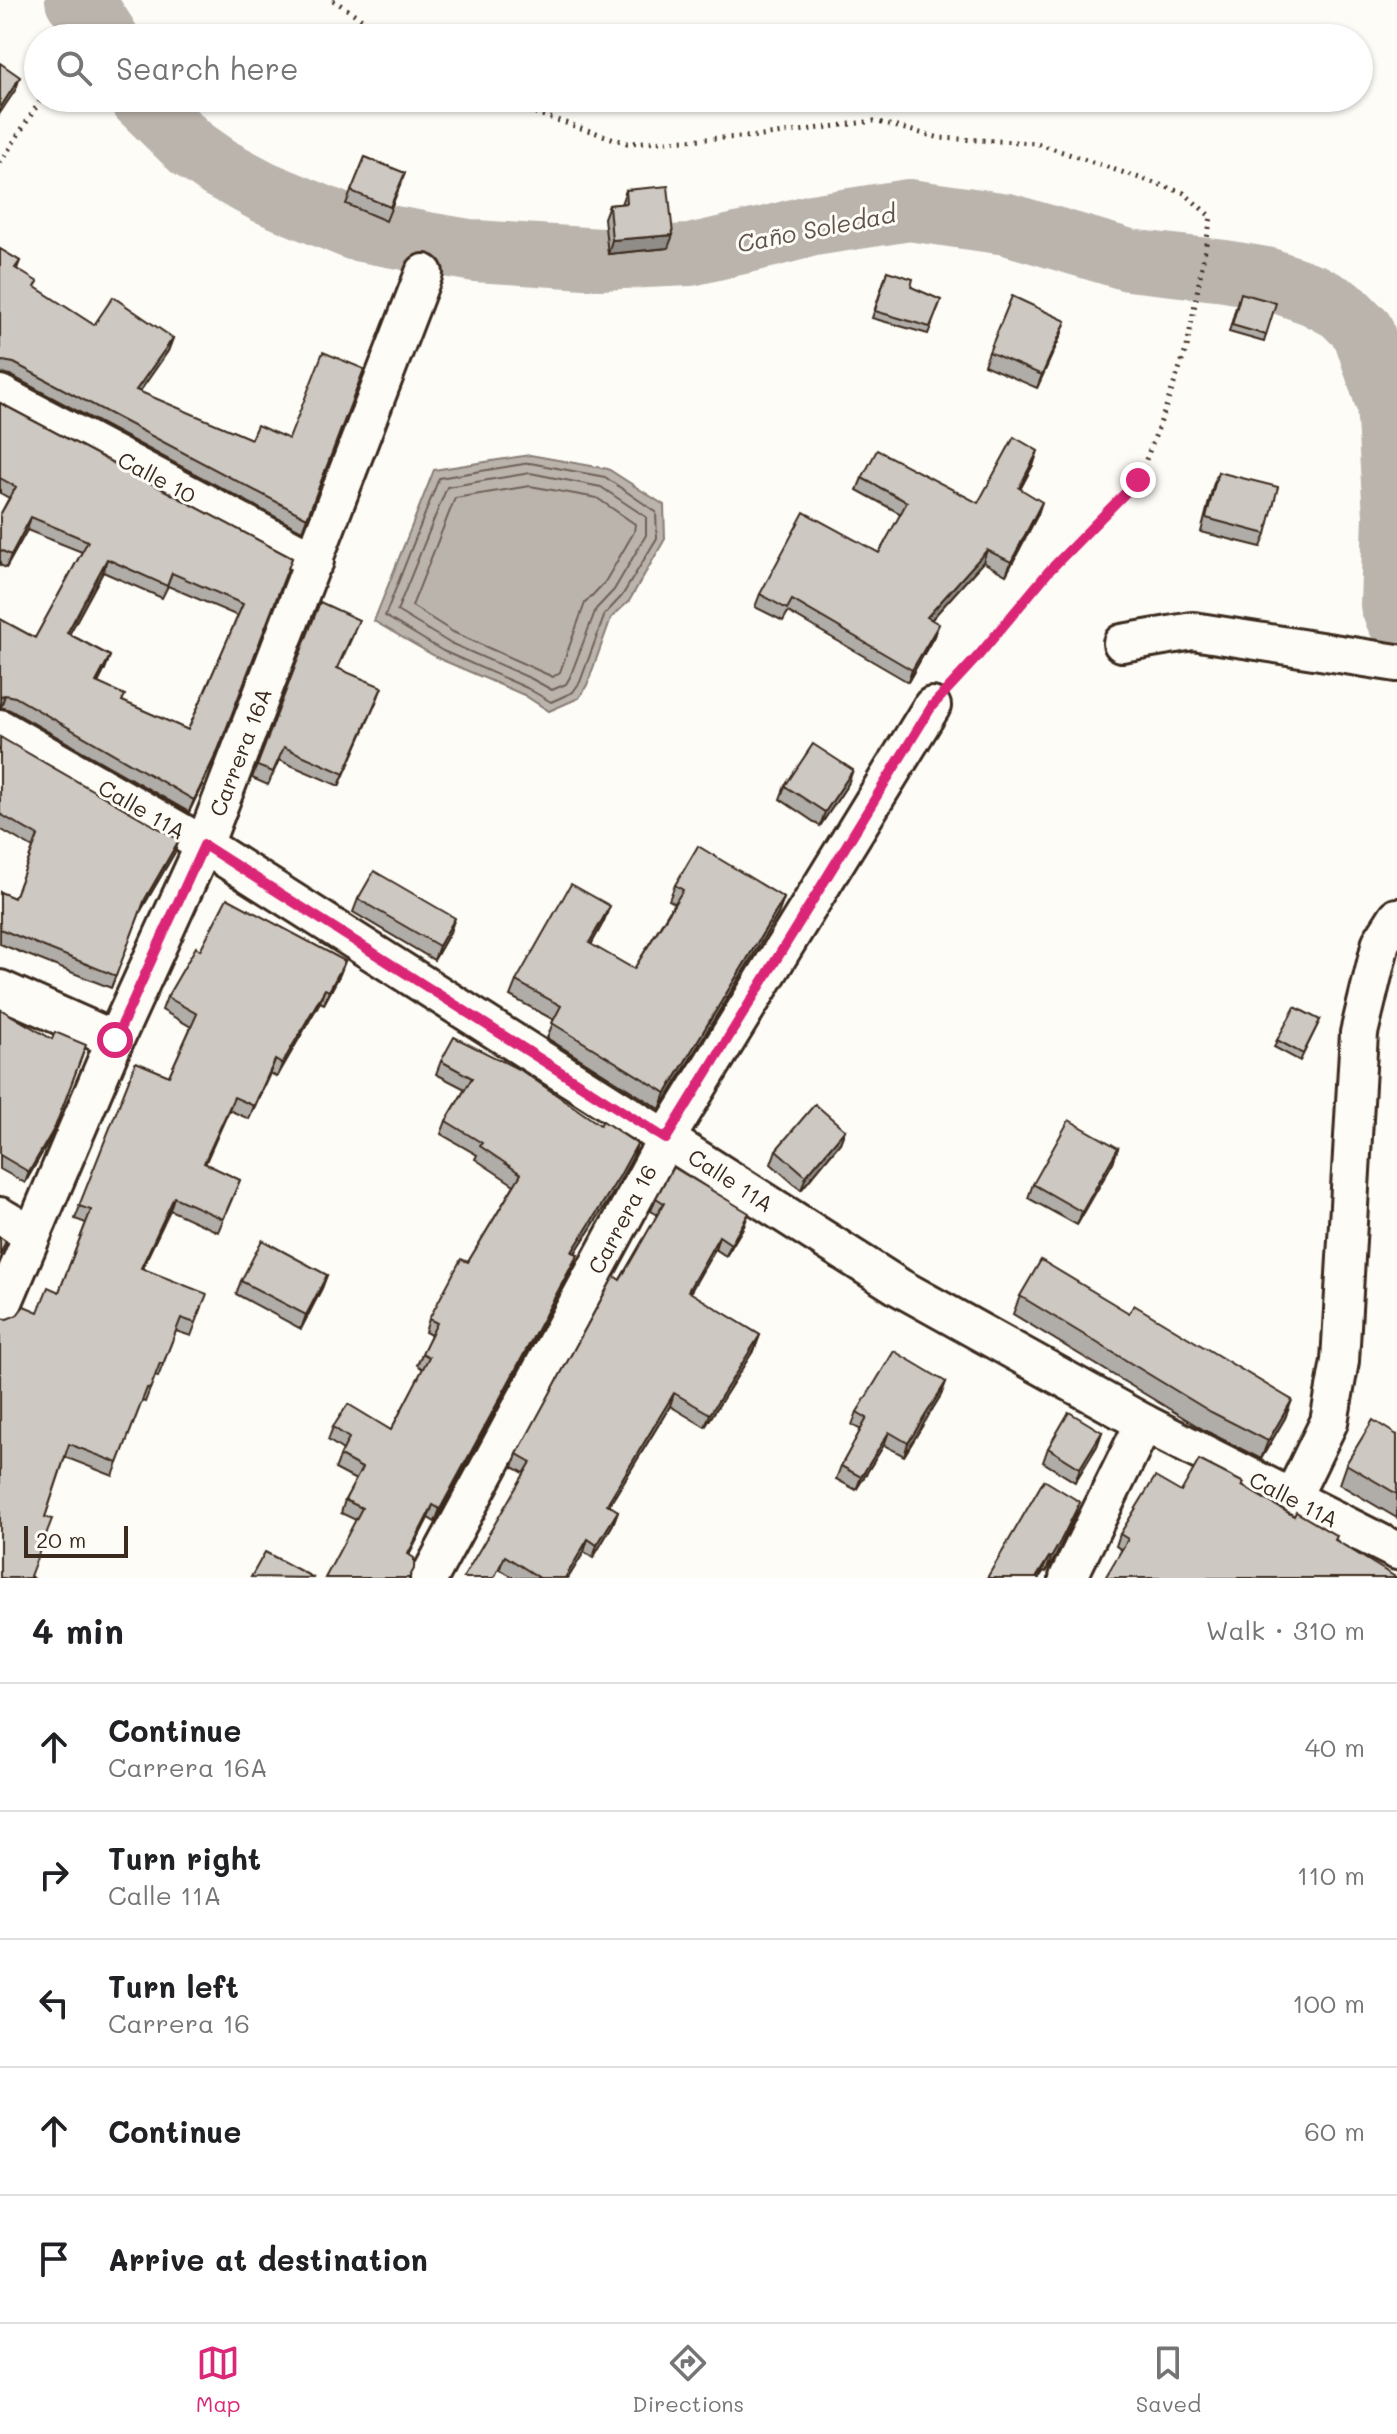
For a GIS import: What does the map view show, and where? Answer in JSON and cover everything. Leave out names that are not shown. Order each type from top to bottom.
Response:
[{"type":"street","name":"Carrera 16A","points":[[0,1311],[115,1040],[204,845],[424,273]]},
{"type":"street","name":"Calle 10","points":[[0,394],[315,561]]},
{"type":"street","points":[[1122,643],[1193,631],[1397,663]]},
{"type":"street","name":"Carrera 16","points":[[429,1578],[666,1139],[932,706]]},
{"type":"street","name":"Calle 11A","points":[[0,728],[204,845],[899,1287],[1144,1423],[1397,1551]]},
{"type":"street","points":[[1292,1498],[1329,1422],[1340,1361],[1359,1033],[1381,942],[1397,917]]},
{"type":"street","points":[[0,989],[115,1040]]},
{"type":"street","points":[[0,1216],[32,1235]]},
{"type":"street","points":[[1068,1578],[1144,1423]]},
{"type":"path","points":[[333,0],[370,24]]},
{"type":"path","points":[[0,163],[33,112]]},
{"type":"path","points":[[532,112],[627,143],[761,136],[874,121],[940,138],[1036,143],[1184,193],[1211,217],[1187,347],[1138,480],[1049,571],[932,706]]},
{"type":"water","points":[[530,455],[608,469],[664,505],[665,539],[629,601],[611,618],[587,685],[579,698],[549,711],[524,695],[440,659],[374,621],[434,470]]},
{"type":"building","points":[[0,63],[20,77],[0,108]]},
{"type":"building","points":[[365,157],[405,173],[390,207],[351,191]]},
{"type":"building","points":[[668,186],[673,235],[612,240],[609,205],[627,203],[626,190]]},
{"type":"building","points":[[0,249],[20,261],[15,268],[38,282],[35,287],[94,325],[113,297],[173,338],[136,390],[251,439],[257,425],[289,439],[323,352],[364,369],[307,518],[14,363],[0,362]]},
{"type":"building","points":[[887,271],[913,279],[911,287],[941,300],[930,327],[875,311]]},
{"type":"building","points":[[1241,293],[1276,303],[1266,335],[1232,325]]},
{"type":"building","points":[[1012,296],[1066,321],[1042,375],[989,352]]},
{"type":"building","points":[[0,403],[292,558],[218,750],[194,800],[15,697],[0,696],[0,619],[35,638],[88,541],[31,517],[11,555],[0,550],[0,515],[16,487],[0,478]],"holes":[[[107,559],[167,586],[172,573],[243,604],[188,730],[122,701],[125,695],[96,682],[110,656],[67,633]]]},
{"type":"building","points":[[1014,437],[1038,451],[1019,488],[1042,502],[1011,562],[987,550],[927,617],[939,624],[912,670],[792,600],[787,609],[760,594],[804,512],[879,553],[907,502],[862,478],[877,450],[978,503]]},
{"type":"building","points":[[1218,472],[1278,487],[1266,534],[1206,518]]},
{"type":"building","points":[[320,602],[359,620],[337,668],[382,687],[344,774],[284,747],[273,772],[257,766]]},
{"type":"building","points":[[0,737],[179,840],[145,899],[116,976],[0,929],[0,892],[14,898],[38,836],[0,814]]},
{"type":"building","points":[[813,744],[853,770],[825,812],[785,786]]},
{"type":"building","points":[[698,846],[784,898],[666,1093],[552,1023],[561,1006],[516,981],[571,884],[610,906],[589,943],[634,969],[683,890],[675,885]]},
{"type":"building","points":[[374,871],[455,918],[439,946],[358,899]]},
{"type":"building","points":[[227,898],[345,961],[329,991],[325,989],[282,1064],[275,1060],[254,1106],[234,1097],[204,1163],[240,1180],[223,1219],[174,1197],[141,1268],[207,1294],[195,1323],[181,1318],[163,1364],[160,1363],[150,1389],[147,1388],[118,1463],[69,1444],[45,1517],[52,1519],[30,1576],[33,1578],[0,1578],[0,1318],[17,1315],[24,1306],[38,1312],[48,1287],[59,1292],[91,1210],[79,1206],[136,1062],[169,1076],[197,1014],[167,997],[196,947],[200,950]]},
{"type":"building","points":[[1295,1007],[1320,1020],[1303,1054],[1277,1040]]},
{"type":"building","points":[[0,1009],[52,1039],[55,1032],[86,1045],[55,1127],[29,1172],[0,1155]]},
{"type":"building","points":[[454,1037],[522,1071],[600,1125],[603,1121],[637,1144],[572,1252],[578,1254],[440,1509],[433,1505],[408,1554],[414,1558],[414,1569],[409,1578],[325,1578],[362,1508],[345,1500],[362,1468],[340,1456],[349,1438],[333,1427],[348,1404],[391,1430],[429,1357],[422,1353],[437,1323],[429,1319],[461,1259],[468,1262],[521,1174],[480,1146],[482,1143],[446,1121],[472,1078],[441,1061]]},
{"type":"building","points":[[815,1104],[845,1130],[806,1176],[776,1150]]},
{"type":"building","points":[[1069,1120],[1118,1148],[1082,1212],[1033,1184]]},
{"type":"building","points":[[673,1167],[749,1213],[731,1244],[719,1236],[688,1291],[760,1335],[710,1414],[674,1393],[607,1504],[618,1511],[597,1545],[588,1539],[565,1578],[540,1578],[505,1556],[494,1578],[463,1578],[531,1462],[517,1454],[614,1276],[620,1280],[664,1203],[656,1198]]},
{"type":"building","points":[[0,1237],[6,1241],[0,1255]]},
{"type":"building","points":[[262,1240],[327,1275],[306,1315],[241,1281]]},
{"type":"building","points":[[1041,1260],[1129,1313],[1134,1305],[1292,1400],[1268,1441],[1211,1412],[1020,1296]]},
{"type":"building","points":[[894,1351],[946,1382],[908,1443],[889,1432],[861,1477],[841,1466],[867,1418],[857,1412]]},
{"type":"building","points":[[1069,1412],[1102,1432],[1080,1468],[1048,1448]]},
{"type":"building","points":[[1373,1420],[1397,1435],[1397,1494],[1346,1464]]},
{"type":"building","points":[[1199,1460],[1244,1483],[1242,1486],[1294,1516],[1296,1512],[1337,1536],[1335,1540],[1397,1578],[1105,1578],[1128,1539],[1120,1534],[1155,1477],[1181,1492]]},
{"type":"building","points":[[1044,1480],[1080,1502],[1051,1558],[1036,1578],[987,1578]]},
{"type":"building","points":[[265,1552],[314,1578],[251,1577]]},
{"type":"waterway","name":"Caño Soledad","points":[[76,0],[99,24]]},
{"type":"waterway","name":"Caño Soledad","points":[[154,112],[191,148],[221,169],[264,192],[356,230],[475,251],[601,259],[690,255],[813,225],[909,210],[1007,224],[1129,260],[1266,278],[1314,295],[1342,310],[1363,331],[1387,404],[1394,515],[1391,605],[1397,619]]},
{"type":"route","points":[[115,1040],[204,845],[666,1139],[932,706],[1049,571],[1138,480]]}]
